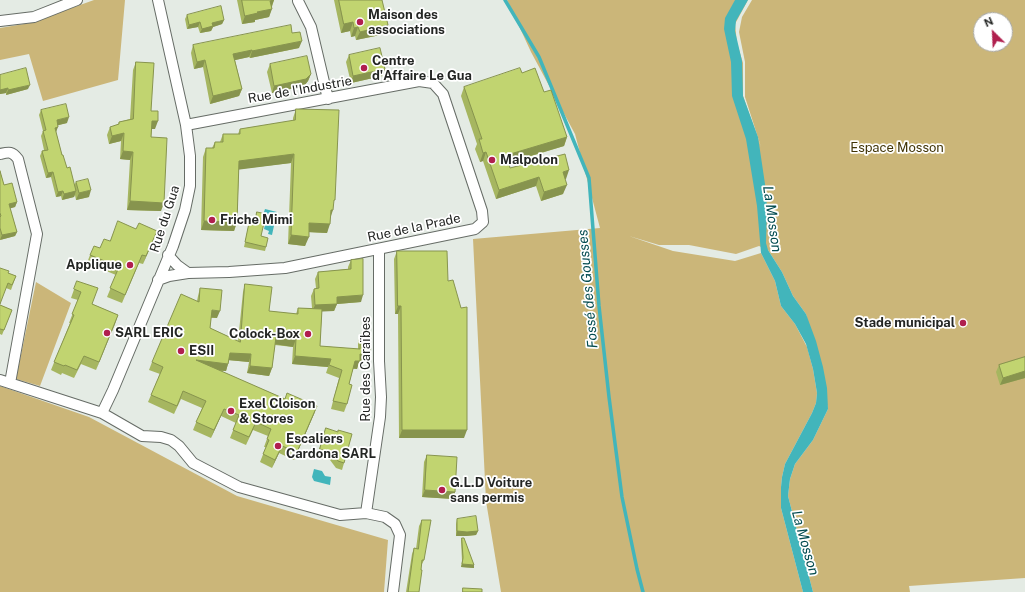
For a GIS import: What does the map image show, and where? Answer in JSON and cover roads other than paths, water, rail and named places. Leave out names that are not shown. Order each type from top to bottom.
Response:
[{"type":"street","points":[[0,21],[34,17],[77,0]]},
{"type":"street","name":"Rue du Gua","points":[[102,413],[113,390],[172,246],[190,186],[190,156],[186,125],[158,0]]},
{"type":"street","points":[[298,1],[311,27],[328,99]]},
{"type":"street","name":"Rue de l'Industrie","points":[[186,125],[419,81]]},
{"type":"street","name":"Rue de la Prade","points":[[158,280],[169,276],[188,273],[285,268],[476,229],[482,222],[482,211],[443,94],[433,83],[419,81]]},
{"type":"street","points":[[1,151],[14,154],[18,159],[37,234],[5,381],[102,413],[142,436],[161,437],[171,440],[179,446],[193,463],[239,487],[340,515],[366,513],[385,516],[395,524],[400,535],[394,592]]},
{"type":"street","name":"Rue des Caraïbes","points":[[366,513],[380,417],[380,249]]},
{"type":"street","points":[[168,254],[177,265],[188,273]]},
{"type":"water","points":[[735,0],[748,0],[736,21],[735,31],[742,61],[743,96],[758,137],[765,184],[767,207],[766,243],[768,250],[782,272],[793,296],[806,314],[816,341],[827,388],[828,409],[813,440],[795,464],[790,479],[788,496],[813,592],[803,592],[781,508],[781,487],[785,464],[812,413],[816,403],[817,393],[813,369],[806,344],[795,324],[781,306],[775,281],[761,253],[757,206],[746,139],[732,96],[731,62],[724,29],[725,18]]},
{"type":"water","points":[[265,209],[277,212],[272,235],[268,234],[269,231],[264,229],[267,217],[263,215]]},
{"type":"water","points":[[314,469],[322,471],[325,476],[331,477],[330,485],[314,481],[312,477]]},
{"type":"waterway","name":"Fossé des Gousses","points":[[505,0],[539,57],[589,178],[599,306],[622,497],[643,592]]},
{"type":"place","name":"Maison des associations","points":[[360,22]]},
{"type":"place","name":"Centre d'Affaire Le Gua","points":[[364,68]]},
{"type":"place","name":"Malpolon","points":[[492,160]]},
{"type":"place","name":"Friche Mimi","points":[[212,220]]},
{"type":"place","name":"Applique","points":[[130,265]]},
{"type":"place","name":"Stade municipal","points":[[963,323]]},
{"type":"place","name":"SARL ERIC","points":[[107,333]]},
{"type":"place","name":"Colock-Box","points":[[308,334]]},
{"type":"place","name":"ESII","points":[[181,351]]},
{"type":"place","name":"Exel Cloison & Stores","points":[[231,411]]},
{"type":"place","name":"Escaliers Cardona SARL","points":[[278,446]]},
{"type":"place","name":"G.L.D Voiture sans permis","points":[[442,490]]},
{"type":"park label","name":"Espace Mosson","points":[[897,148]]},
{"type":"water label","name":"La Mosson","points":[[772,219]]},
{"type":"water label","name":"La Mosson","points":[[805,543]]}]
